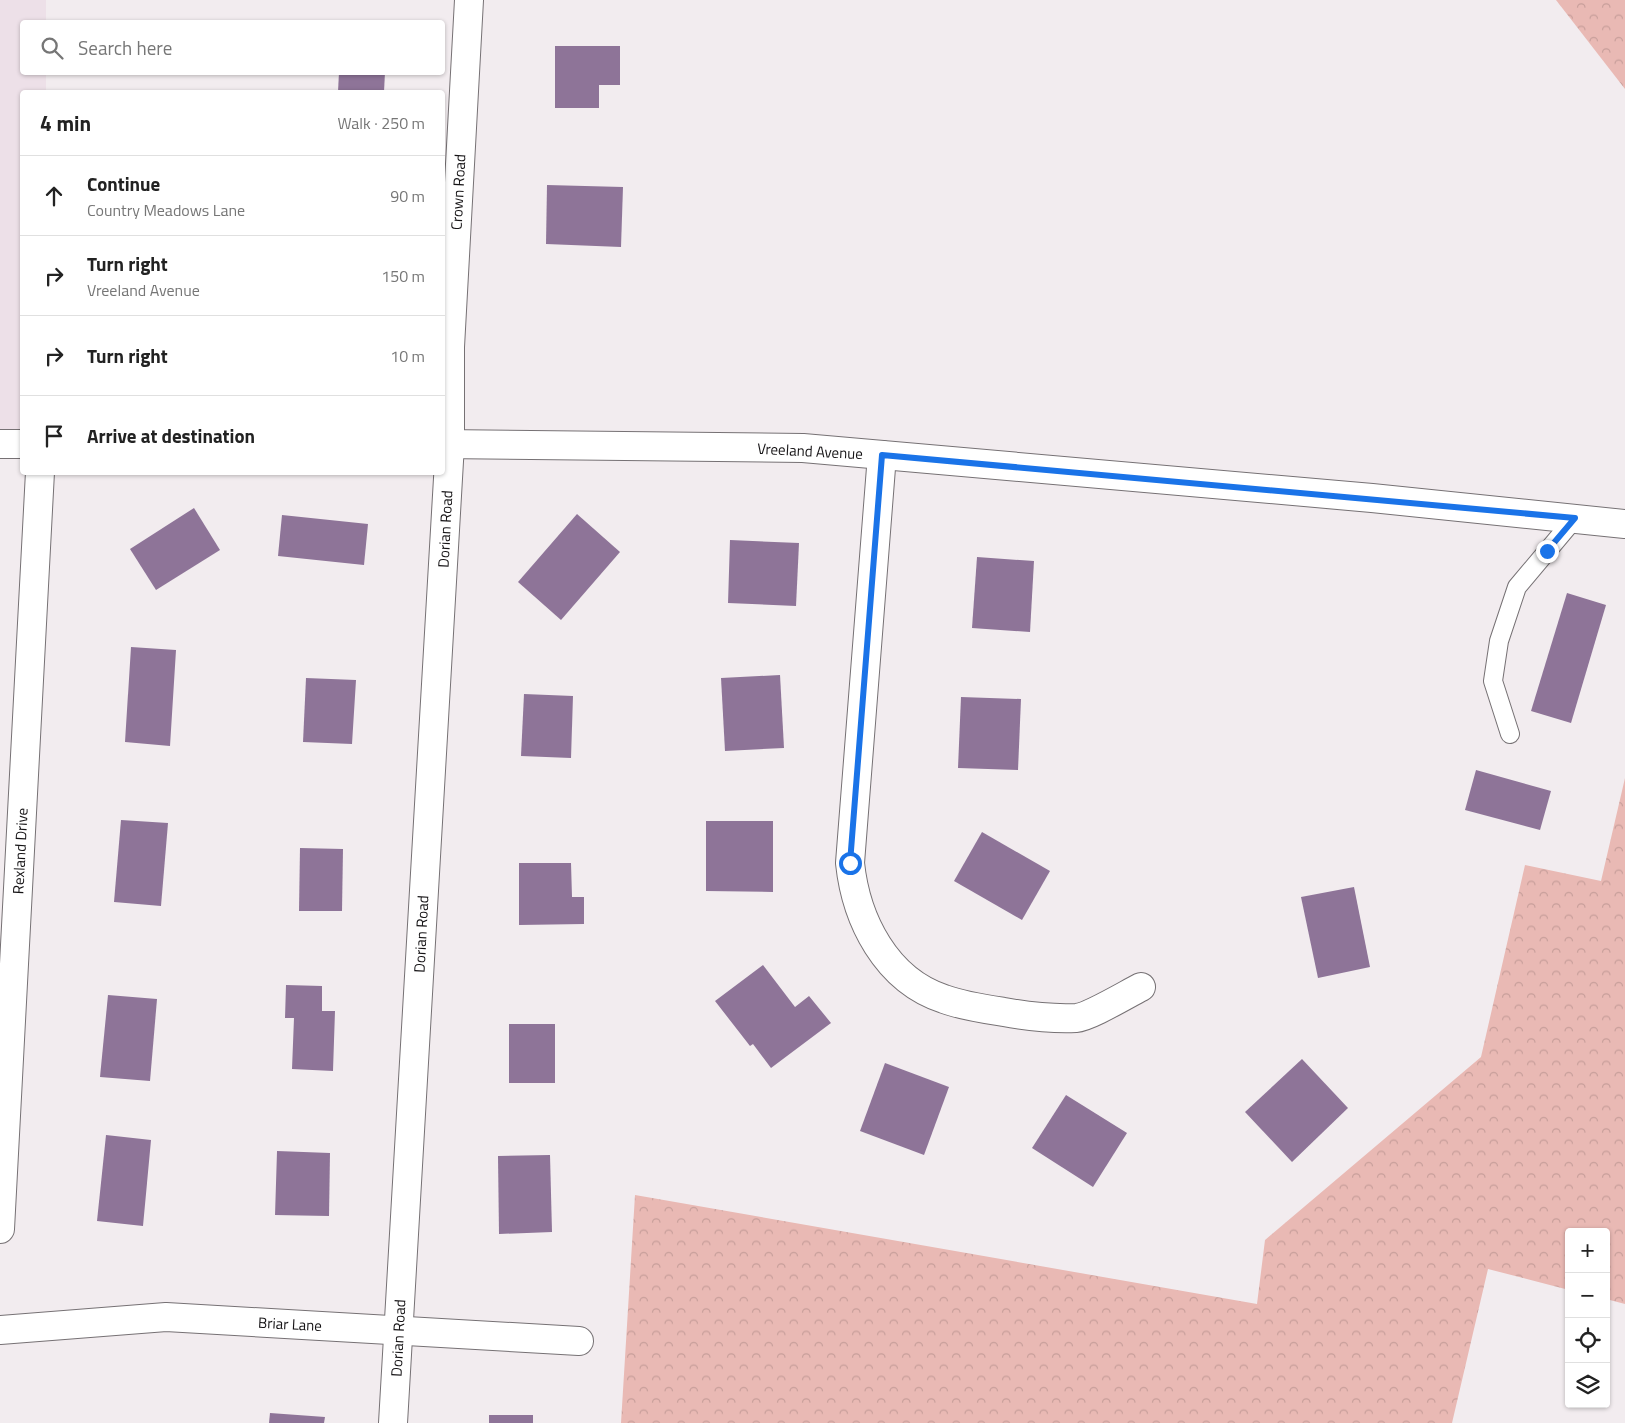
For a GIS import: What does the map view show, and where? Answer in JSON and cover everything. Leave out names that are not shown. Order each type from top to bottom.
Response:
[{"type":"street","name":"Crown Road","points":[[446,444],[469,0]]},
{"type":"street","points":[[0,444],[20,444]]},
{"type":"street","name":"Vreeland Avenue","points":[[446,444],[803,448],[1625,524]]},
{"type":"street","name":"Dorian Road","points":[[445,462],[446,444]]},
{"type":"street","points":[[882,455],[850,863],[852,885],[866,926],[877,945],[906,978],[944,999],[986,1009],[1018,1014],[1077,1018],[1141,987]]},
{"type":"street","name":"Rexland Drive","points":[[0,1229],[7,996],[40,475]]},
{"type":"street","name":"Dorian Road","points":[[393,1423],[444,475]]},
{"type":"street","name":"Briar Lane","points":[[0,1330],[166,1317],[580,1341]]},
{"type":"lane","points":[[1510,734],[1493,681],[1499,641],[1517,587],[1575,518]]},
{"type":"shaded area","points":[[0,0],[46,0],[46,20],[20,20],[20,75],[46,75],[46,90],[20,90],[20,433],[0,431]]},
{"type":"green space","points":[[1556,0],[1625,0],[1625,89]]},
{"type":"green space","points":[[1625,778],[1625,1304],[1610,1300],[1610,1228],[1565,1228],[1565,1289],[1488,1269],[1452,1423],[621,1423],[635,1195],[1257,1304],[1265,1240],[1481,1057],[1525,865],[1601,881]]},
{"type":"building","points":[[555,46],[620,46],[620,85],[599,85],[599,108],[555,108]]},
{"type":"building","points":[[339,75],[385,75],[384,90],[338,90]]},
{"type":"building","points":[[547,185],[623,187],[621,247],[546,244]]},
{"type":"building","points":[[194,508],[220,550],[156,590],[130,549]]},
{"type":"building","points":[[577,514],[620,552],[561,620],[518,582]]},
{"type":"building","points":[[282,515],[368,524],[364,565],[278,556]]},
{"type":"building","points":[[730,540],[799,543],[796,606],[728,603]]},
{"type":"building","points":[[977,557],[1034,561],[1030,632],[972,628]]},
{"type":"building","points":[[1567,593],[1606,605],[1571,723],[1531,711]]},
{"type":"building","points":[[131,647],[176,650],[170,746],[125,742]]},
{"type":"building","points":[[780,675],[784,748],[725,751],[721,678]]},
{"type":"building","points":[[306,678],[356,680],[352,744],[303,742]]},
{"type":"building","points":[[524,694],[573,696],[571,758],[521,756]]},
{"type":"building","points":[[961,697],[1021,699],[1018,770],[958,768]]},
{"type":"building","points":[[1476,770],[1551,791],[1540,830],[1465,810]]},
{"type":"building","points":[[121,820],[168,823],[161,906],[114,902]]},
{"type":"building","points":[[706,821],[773,821],[773,892],[706,891]]},
{"type":"building","points":[[982,832],[1050,871],[1022,920],[954,881]]},
{"type":"building","points":[[300,848],[343,849],[342,911],[299,911]]},
{"type":"building","points":[[519,863],[571,863],[572,897],[584,897],[584,924],[519,925]]},
{"type":"building","points":[[1354,887],[1370,967],[1318,978],[1301,897]]},
{"type":"building","points":[[763,965],[795,1007],[809,996],[831,1023],[771,1068],[753,1044],[750,1046],[715,1001]]},
{"type":"building","points":[[286,985],[322,986],[322,1011],[335,1011],[333,1071],[292,1069],[294,1018],[285,1018]]},
{"type":"building","points":[[108,995],[157,999],[150,1081],[100,1077]]},
{"type":"building","points":[[509,1024],[555,1024],[555,1083],[509,1083]]},
{"type":"building","points":[[1302,1059],[1348,1108],[1292,1162],[1245,1112]]},
{"type":"building","points":[[885,1063],[949,1087],[924,1155],[860,1131]]},
{"type":"building","points":[[1066,1095],[1127,1133],[1093,1187],[1032,1148]]},
{"type":"building","points":[[106,1135],[151,1140],[143,1226],[97,1221]]},
{"type":"building","points":[[277,1151],[330,1153],[329,1216],[275,1215]]},
{"type":"building","points":[[550,1155],[552,1232],[499,1234],[498,1156]]},
{"type":"building","points":[[270,1413],[325,1417],[324,1423],[269,1423]]},
{"type":"building","points":[[489,1415],[533,1415],[533,1423],[489,1423]]},
{"type":"route","points":[[850,863],[882,455],[1372,498],[1575,518],[1547,551]]}]
